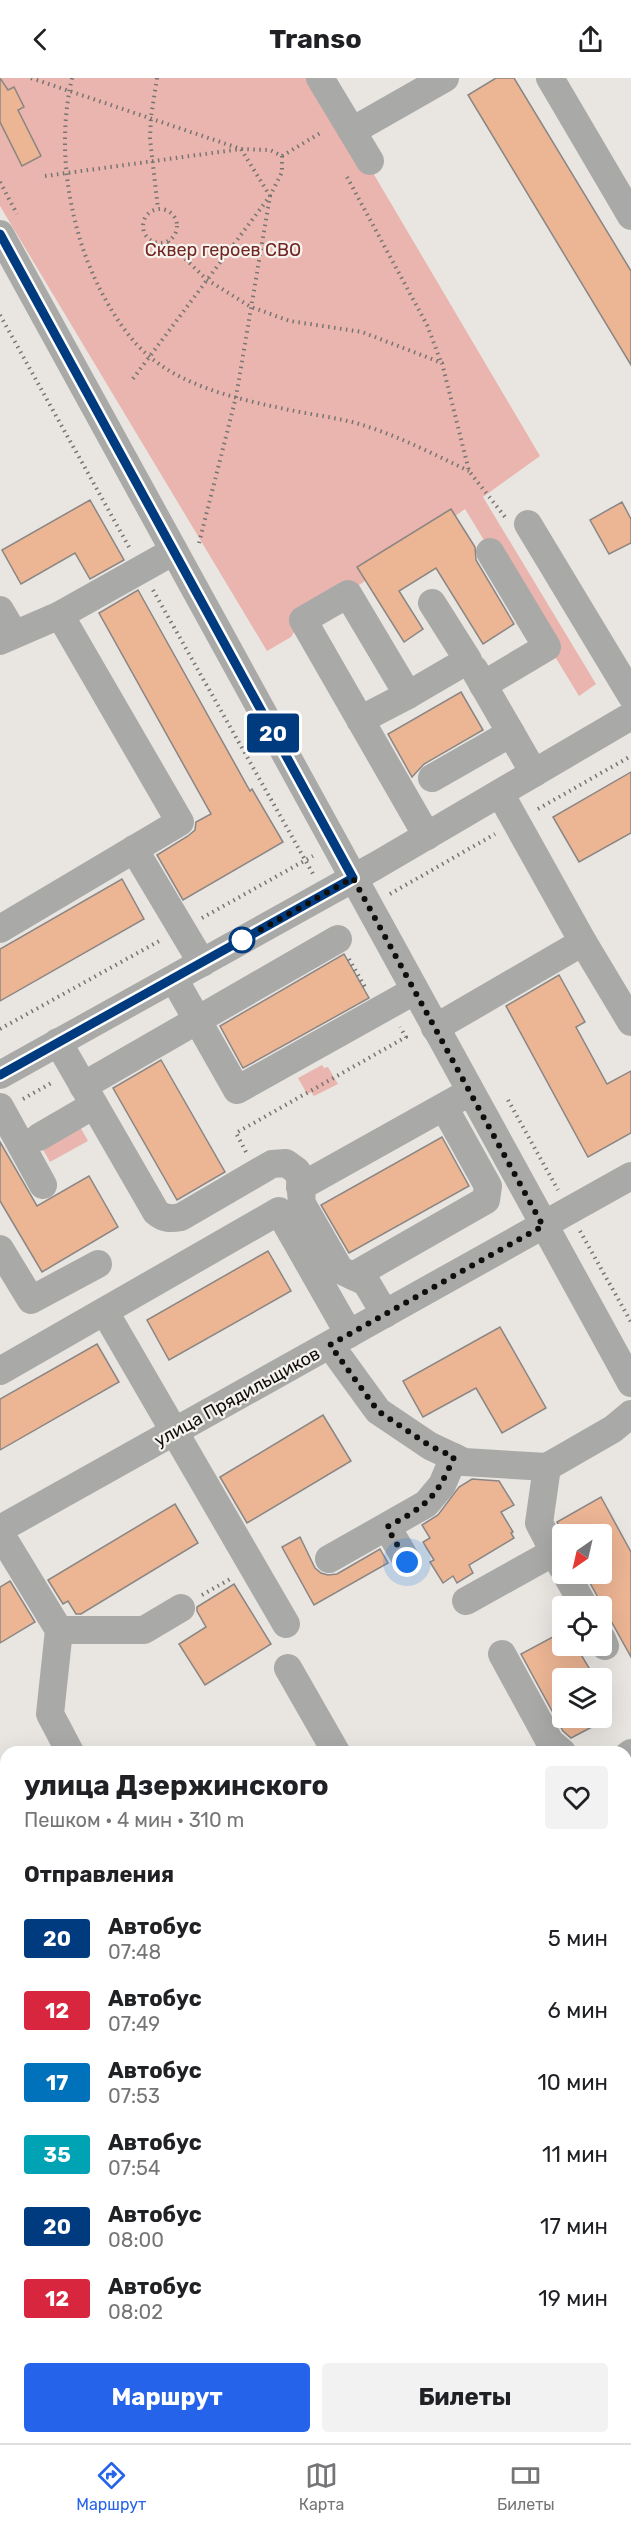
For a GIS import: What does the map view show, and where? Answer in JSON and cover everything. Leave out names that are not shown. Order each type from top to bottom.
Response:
[{"type":"street","points":[[320,78],[336,131],[357,166]]},
{"type":"street","points":[[336,131],[445,78]]},
{"type":"street","points":[[550,78],[631,216]]},
{"type":"street","points":[[0,234],[186,547],[353,878],[631,1383]]},
{"type":"street","points":[[518,524],[631,695]]},
{"type":"street","points":[[0,610],[7,638],[60,615],[186,547]]},
{"type":"street","points":[[483,685],[547,647],[490,552]]},
{"type":"street","points":[[408,695],[348,594],[303,620],[427,836]]},
{"type":"street","points":[[432,603],[534,773]]},
{"type":"street","points":[[0,929],[180,822],[60,615]]},
{"type":"street","points":[[360,720],[468,660]]},
{"type":"street","points":[[0,1075],[427,836],[631,716]]},
{"type":"street","points":[[432,778],[511,733]]},
{"type":"street","points":[[500,793],[583,942],[631,1022]]},
{"type":"street","points":[[134,849],[202,963]]},
{"type":"street","points":[[39,1137],[89,1095],[197,1020],[338,939]]},
{"type":"street","points":[[435,1028],[583,942]]},
{"type":"street","points":[[174,979],[237,1090],[414,991]]},
{"type":"street","points":[[58,1042],[160,1216],[173,1219],[181,1217],[272,1164],[286,1163],[297,1172],[302,1204],[340,1270],[366,1282],[386,1314]]},
{"type":"street","points":[[300,1187],[470,1092]]},
{"type":"street","points":[[0,1107],[43,1185]]},
{"type":"street","points":[[353,1276],[486,1200],[488,1186],[444,1107]]},
{"type":"street","name":"улица Прядильщиков","points":[[0,1531],[631,1176]]},
{"type":"street","points":[[0,1371],[279,1211],[340,1340],[378,1411],[430,1446],[464,1462],[547,1467],[613,1429],[631,1414]]},
{"type":"street","points":[[0,1249],[31,1300],[98,1264]]},
{"type":"street","points":[[105,1312],[173,1433],[286,1624]]},
{"type":"street","points":[[329,1559],[426,1504],[442,1485],[454,1457]]},
{"type":"street","points":[[547,1467],[539,1523],[552,1547]]},
{"type":"street","points":[[387,1527],[407,1562]]},
{"type":"street","points":[[0,1531],[59,1630],[50,1714],[67,1746]]},
{"type":"street","points":[[466,1601],[552,1568]]},
{"type":"street","points":[[59,1630],[144,1630],[181,1608]]},
{"type":"street","points":[[502,1654],[550,1742],[555,1746]]},
{"type":"street","points":[[288,1668],[333,1746]]},
{"type":"path","points":[[31,78],[241,149],[270,196],[236,397],[186,547]]},
{"type":"path","points":[[72,78],[64,133],[66,173],[75,223],[92,273],[125,327],[149,356],[191,381],[236,397],[353,423],[410,443],[470,471],[518,524]]},
{"type":"path","points":[[157,78],[151,117],[152,161],[158,209]]},
{"type":"path","points":[[282,156],[336,131]]},
{"type":"path","points":[[45,176],[241,149],[270,150],[282,156]]},
{"type":"path","points":[[132,380],[270,196],[282,171],[282,156]]},
{"type":"path","points":[[357,166],[442,363],[470,471]]},
{"type":"path","points":[[168,242],[178,229],[177,221],[166,210],[158,209],[146,217],[144,232],[154,242],[168,242],[206,279],[251,307],[290,321],[362,332],[442,363]]},
{"type":"path","points":[[0,315],[324,894]]},
{"type":"path","points":[[368,906],[631,756]]},
{"type":"path","points":[[258,1173],[236,1133],[406,1037],[383,1008],[338,939]]},
{"type":"path","points":[[181,1608],[251,1566]]},
{"type":"green space","name":"Сквер героев СВО","points":[[0,78],[317,78],[540,456],[483,497],[596,684],[579,696],[465,509],[294,632],[291,637],[267,651],[0,206]]},
{"type":"green space","points":[[322,1065],[324,1068],[328,1067],[338,1084],[314,1096],[311,1092],[307,1094],[298,1078]]},
{"type":"green space","points":[[79,1125],[88,1141],[50,1162],[41,1146]]},
{"type":"building","points":[[0,78],[8,90],[14,87],[24,107],[18,110],[41,156],[22,166],[0,122]]},
{"type":"building","points":[[496,78],[514,78],[631,271],[631,365],[468,95]]},
{"type":"building","points":[[90,500],[124,560],[90,579],[75,553],[21,584],[2,550]]},
{"type":"building","points":[[622,502],[631,519],[631,543],[609,554],[590,520]]},
{"type":"building","points":[[451,509],[475,547],[476,560],[514,624],[483,644],[436,568],[399,591],[423,629],[404,642],[357,567]]},
{"type":"building","points":[[138,590],[250,791],[252,789],[283,842],[183,900],[157,855],[188,836],[195,830],[196,822],[211,814],[99,613]]},
{"type":"building","points":[[461,692],[483,730],[424,764],[412,777],[388,734]]},
{"type":"building","points":[[631,772],[631,833],[579,862],[553,817]]},
{"type":"building","points":[[122,879],[144,919],[0,1001],[0,949]]},
{"type":"building","points":[[344,954],[369,998],[243,1068],[220,1026]]},
{"type":"building","points":[[559,975],[585,1022],[576,1027],[607,1084],[631,1071],[631,1133],[588,1157],[506,1006]]},
{"type":"building","points":[[161,1060],[225,1172],[177,1200],[113,1088]]},
{"type":"building","points":[[442,1137],[469,1186],[349,1253],[321,1205]]},
{"type":"building","points":[[0,1142],[37,1206],[89,1176],[118,1227],[42,1272],[0,1201]]},
{"type":"building","points":[[268,1251],[291,1291],[169,1360],[147,1320]]},
{"type":"building","points":[[500,1327],[546,1408],[502,1433],[476,1388],[423,1417],[403,1381]]},
{"type":"building","points":[[97,1344],[119,1382],[0,1450],[0,1399]]},
{"type":"building","points":[[323,1415],[351,1461],[247,1523],[220,1477]]},
{"type":"building","points":[[472,1479],[499,1481],[514,1505],[501,1512],[514,1538],[469,1565],[473,1573],[457,1583],[453,1576],[443,1583],[430,1562],[434,1560],[423,1542],[430,1538],[422,1525],[438,1515],[459,1487]]},
{"type":"building","points":[[601,1497],[631,1552],[631,1657],[612,1623],[612,1596],[597,1596],[591,1584],[612,1584],[612,1524],[558,1524],[557,1522]]},
{"type":"building","points":[[175,1504],[198,1543],[81,1614],[76,1614],[68,1601],[63,1604],[48,1580]]},
{"type":"building","points":[[300,1537],[315,1568],[321,1573],[337,1574],[380,1549],[388,1563],[314,1605],[282,1547]]},
{"type":"building","points":[[10,1581],[35,1622],[0,1643],[0,1587]]},
{"type":"building","points":[[234,1584],[271,1644],[205,1685],[179,1644],[206,1627],[197,1607]]},
{"type":"building","points":[[552,1637],[552,1656],[582,1656],[589,1668],[552,1668],[552,1711],[521,1654]]},
{"type":"building","points":[[561,1728],[590,1728],[571,1738]]},
{"type":"bus line","name":"20","points":[[0,234],[353,878],[0,1075]]},
{"type":"route","points":[[242,940],[353,878],[543,1226],[330,1345],[378,1411],[430,1446],[454,1457],[442,1485],[426,1504],[387,1527],[407,1562]]}]
